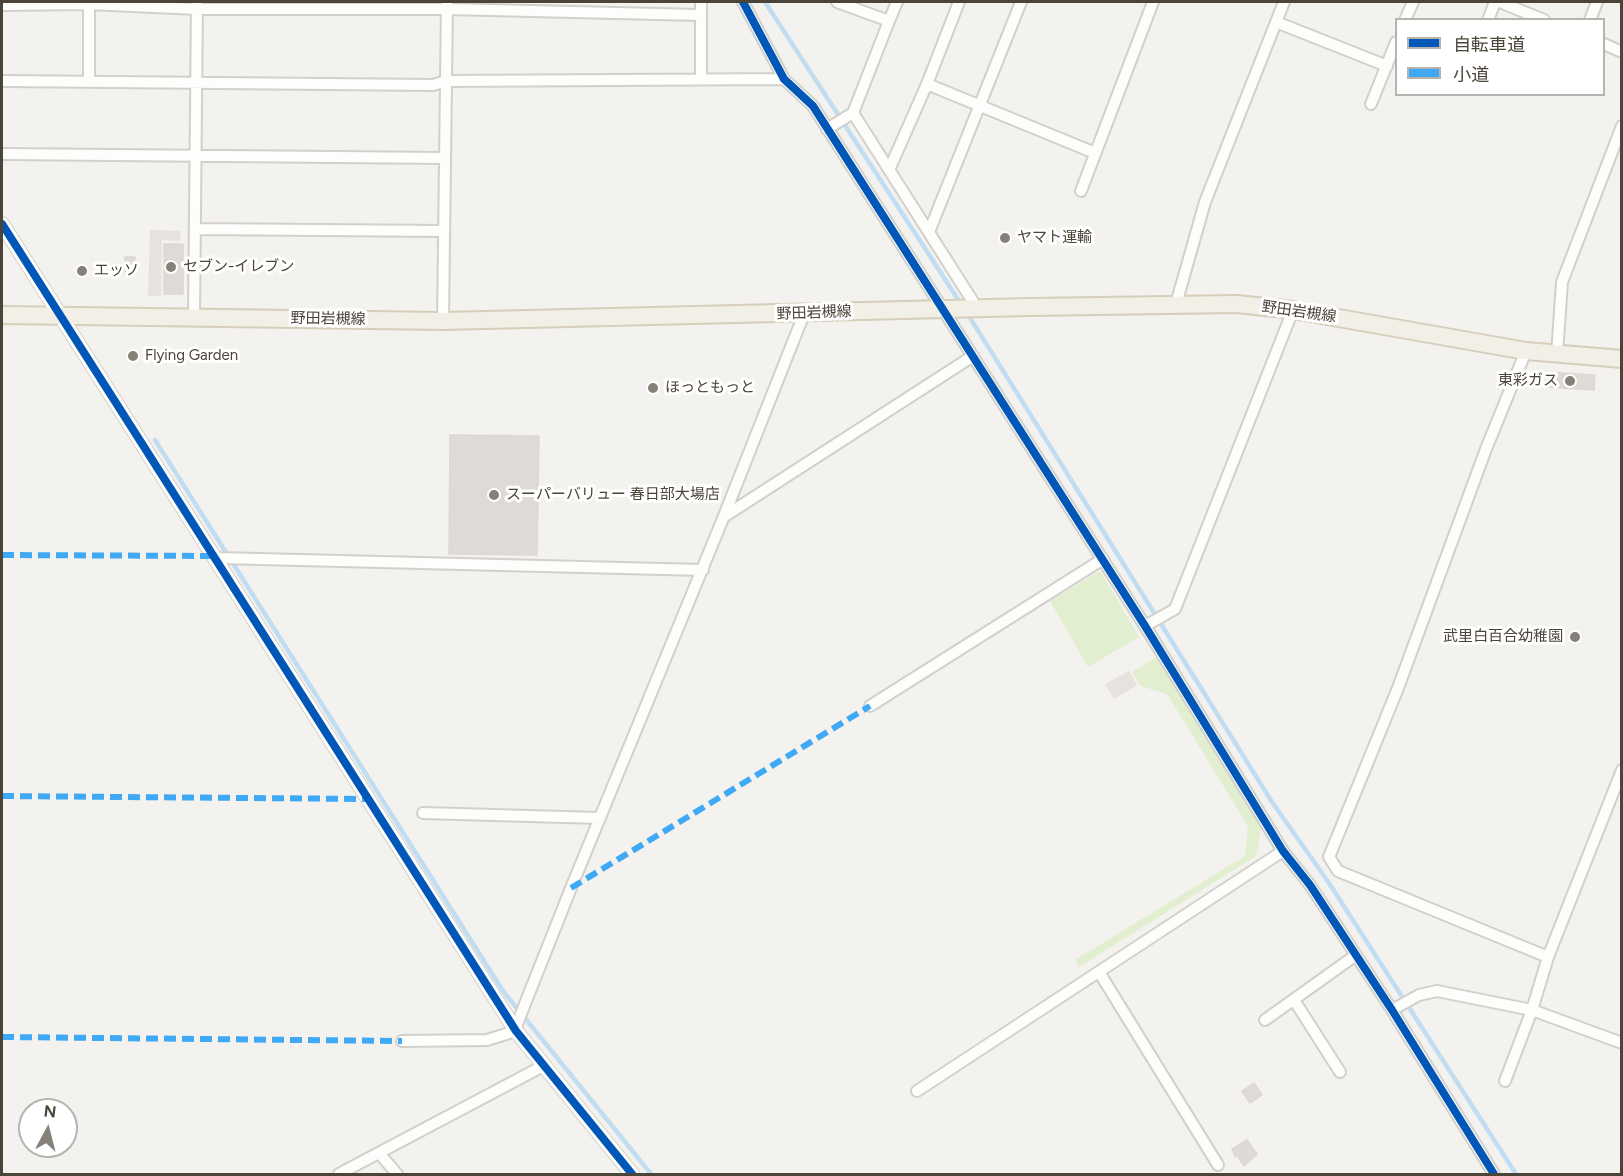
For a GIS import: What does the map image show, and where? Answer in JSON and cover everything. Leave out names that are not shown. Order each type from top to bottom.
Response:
[{"type":"main road","name":"野田岩槻線","points":[[2,315],[443,321],[1237,304],[1293,310],[1526,351],[1622,359]]},
{"type":"street","points":[[700,2],[701,79]]},
{"type":"street","points":[[743,2],[784,79],[813,106],[1145,626],[1283,851],[1310,885],[1392,1010],[1494,1174]]},
{"type":"street","points":[[837,2],[889,21]]},
{"type":"street","points":[[827,129],[853,113],[897,2]]},
{"type":"street","points":[[889,170],[927,84],[959,2]]},
{"type":"street","points":[[929,232],[1021,2]]},
{"type":"street","points":[[1081,191],[1153,2]]},
{"type":"street","points":[[1176,304],[1205,202],[1284,2]]},
{"type":"street","points":[[1406,18],[1413,2]]},
{"type":"street","points":[[1489,18],[1495,2]]},
{"type":"street","points":[[1500,2],[1539,18]]},
{"type":"street","points":[[1591,18],[1597,2]]},
{"type":"street","points":[[2,5],[22,3],[447,5],[700,15]]},
{"type":"street","points":[[89,4],[89,81]]},
{"type":"street","points":[[194,317],[197,5]]},
{"type":"street","points":[[443,321],[447,5]]},
{"type":"street","points":[[1276,22],[1387,66]]},
{"type":"street","points":[[1605,44],[1622,52]]},
{"type":"street","points":[[1371,104],[1394,55]]},
{"type":"street","points":[[2,81],[196,81],[433,85],[446,81],[784,79]]},
{"type":"street","points":[[927,84],[1095,153]]},
{"type":"street","points":[[853,113],[977,308]]},
{"type":"street","points":[[1557,355],[1562,282],[1616,156],[1622,126]]},
{"type":"street","points":[[2,154],[445,158]]},
{"type":"street","points":[[2,224],[516,1027],[543,1066],[632,1174]]},
{"type":"street","points":[[195,229],[444,231]]},
{"type":"street","points":[[1145,626],[1174,609],[1293,310]]},
{"type":"street","points":[[402,1041],[487,1040],[516,1027],[703,570],[804,314]]},
{"type":"street","points":[[1526,351],[1486,449],[1398,688],[1329,857],[1338,871],[1548,957]]},
{"type":"street","points":[[724,516],[973,356]]},
{"type":"street","points":[[217,557],[703,570]]},
{"type":"street","points":[[870,706],[1102,560]]},
{"type":"street","points":[[1505,1081],[1532,1010],[1548,957],[1622,770]]},
{"type":"street","points":[[423,813],[600,818]]},
{"type":"street","points":[[916,1091],[1283,851]]},
{"type":"street","points":[[1265,1020],[1356,955]]},
{"type":"street","points":[[1099,972],[1218,1165]]},
{"type":"street","points":[[1392,1010],[1419,995],[1437,991],[1532,1010],[1622,1043]]},
{"type":"street","points":[[1294,999],[1340,1072]]},
{"type":"street","points":[[339,1174],[543,1066]]},
{"type":"street","points":[[379,1153],[397,1174]]},
{"type":"green space","points":[[1100,571],[1139,637],[1088,667],[1050,601]]},
{"type":"green space","points":[[1158,656],[1262,824],[1256,856],[1079,967],[1075,960],[1245,856],[1248,826],[1167,694],[1141,686],[1132,672]]},
{"type":"shaded area","points":[[150,230],[181,231],[180,241],[162,240],[161,296],[148,296]]},
{"type":"shaded area","points":[[1129,671],[1137,685],[1114,699],[1105,684]]},
{"type":"building","points":[[164,244],[183,244],[183,294],[164,294]]},
{"type":"building","points":[[125,257],[135,257],[134,275],[125,275]]},
{"type":"building","points":[[1546,372],[1595,375],[1594,390],[1545,387]]},
{"type":"building","name":"スーパーバリュー 春日部大場店","points":[[450,435],[539,436],[537,555],[449,554]]},
{"type":"building","points":[[1254,1083],[1262,1095],[1250,1103],[1242,1091]]},
{"type":"building","points":[[1247,1140],[1257,1154],[1244,1166],[1237,1155],[1235,1157],[1232,1149]]},
{"type":"waterway","points":[[765,2],[961,304]]},
{"type":"waterway","points":[[967,313],[1272,802],[1329,883],[1516,1174]]},
{"type":"waterway","points":[[155,440],[503,991],[651,1174]]},
{"type":"marked path","points":[[2,555],[214,556]]},
{"type":"marked path","points":[[571,888],[870,706]]},
{"type":"marked path","points":[[2,796],[368,799]]},
{"type":"marked path","points":[[2,1037],[402,1041]]},
{"type":"cycle path","points":[[743,2],[784,79],[813,106],[1145,626],[1283,851],[1310,885],[1392,1010],[1494,1174]]},
{"type":"cycle path","points":[[2,224],[516,1031],[632,1174]]},
{"type":"place","name":"ヤマト運輸","points":[[1005,238]]},
{"type":"place","name":"セブン-イレブン","points":[[171,267]]},
{"type":"place","name":"エッソ","points":[[82,271]]},
{"type":"place","name":"Flying Garden","points":[[133,356]]},
{"type":"place","name":"東彩ガス","points":[[1570,381]]},
{"type":"place","name":"ほっともっと","points":[[653,388]]},
{"type":"place","name":"スーパーバリュー 春日部大場店","points":[[494,495]]},
{"type":"place","name":"武里白百合幼稚園","points":[[1575,637]]}]
